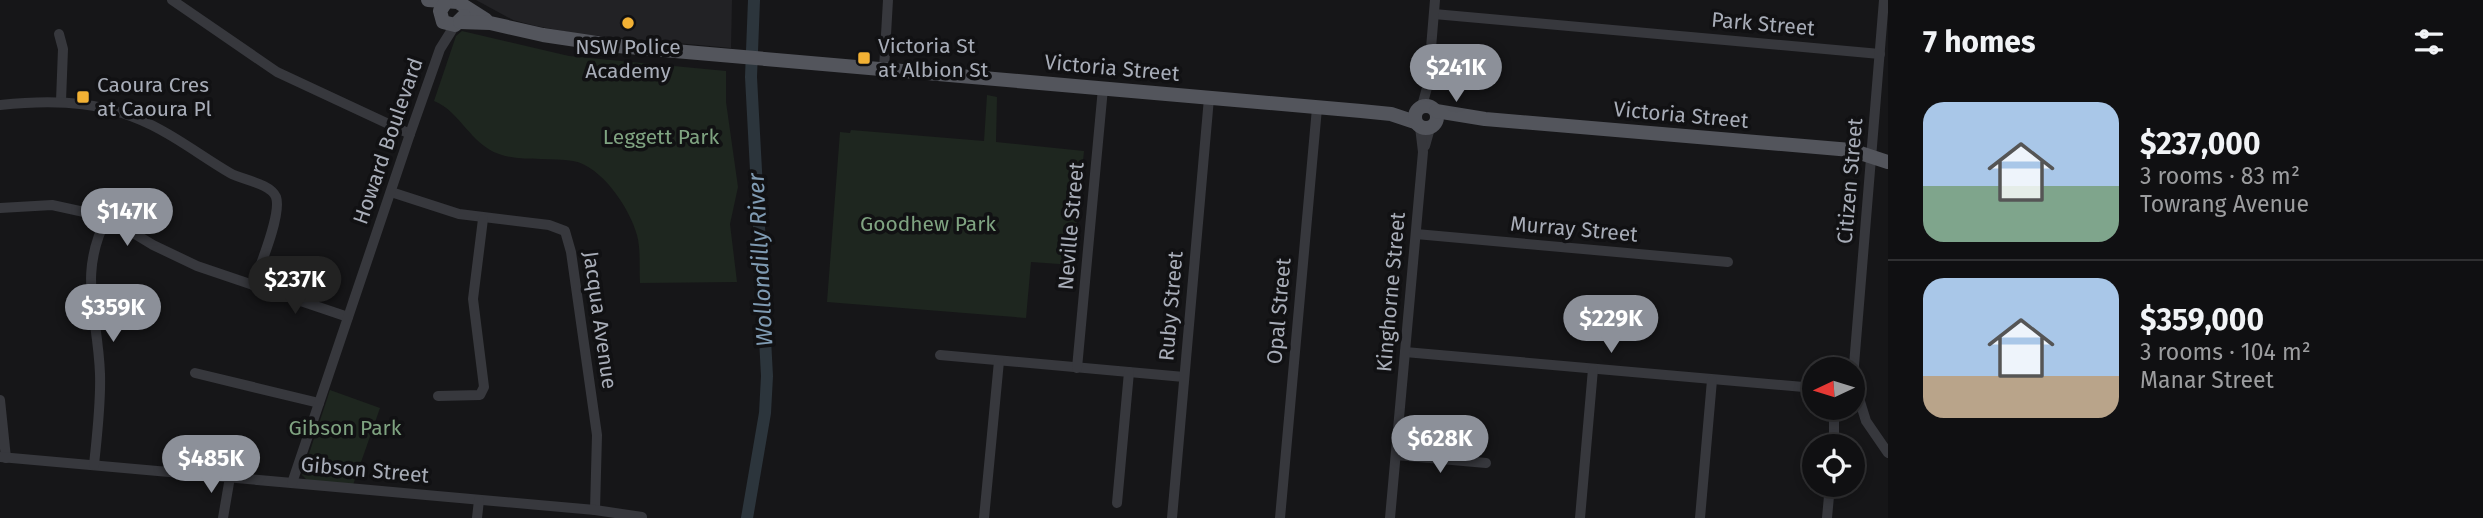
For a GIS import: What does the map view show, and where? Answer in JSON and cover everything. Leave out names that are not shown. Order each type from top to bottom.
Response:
[{"type":"main road","points":[[421,0],[442,12]]},
{"type":"main road","points":[[428,0],[442,12],[447,24],[459,18],[458,2],[442,12]]},
{"type":"main road","name":"Victoria Street","points":[[459,18],[604,44],[1317,108],[1485,119],[1851,150],[1888,162]]},
{"type":"street","points":[[172,0],[277,72],[410,134]]},
{"type":"street","points":[[884,69],[888,0]]},
{"type":"street","name":"Kinghorne Street","points":[[1390,518],[1435,0]]},
{"type":"street","name":"Citizen Street","points":[[1854,357],[1884,0]]},
{"type":"street","name":"Howard Boulevard","points":[[440,49],[442,12]]},
{"type":"street","name":"Park Street","points":[[1434,14],[1880,54]]},
{"type":"street","name":"Howard Boulevard","points":[[292,483],[440,49],[459,18]]},
{"type":"street","points":[[59,34],[63,49],[61,101]]},
{"type":"street","name":"Neville Street","points":[[1077,368],[1103,88]]},
{"type":"street","name":"Ruby Street","points":[[1172,518],[1209,98]]},
{"type":"street","points":[[0,105],[61,101],[102,107],[144,121],[230,173],[273,193],[277,200],[276,215],[253,285]]},
{"type":"street","name":"Opal Street","points":[[1280,518],[1317,108]]},
{"type":"street","name":"Jacqua Avenue","points":[[391,192],[483,219],[558,226],[569,240],[597,435],[595,510]]},
{"type":"street","points":[[0,208],[52,205],[107,217],[176,256],[348,317]]},
{"type":"street","points":[[94,465],[100,372],[89,269],[96,240],[107,217]]},
{"type":"street","points":[[438,396],[473,397],[480,395],[484,387],[473,299],[483,219]]},
{"type":"street","name":"Murray Street","points":[[1416,234],[1728,261]]},
{"type":"street","points":[[1405,352],[1802,387]]},
{"type":"street","points":[[940,355],[1184,377]]},
{"type":"street","points":[[984,518],[999,360]]},
{"type":"street","points":[[1580,518],[1593,369]]},
{"type":"street","points":[[1117,503],[1129,372]]},
{"type":"street","points":[[195,373],[319,403]]},
{"type":"street","points":[[1700,518],[1712,380]]},
{"type":"street","points":[[0,400],[3,457]]},
{"type":"street","points":[[1865,420],[1888,453]]},
{"type":"street","points":[[1396,455],[1486,463]]},
{"type":"street","name":"Gibson Street","points":[[3,457],[479,500],[568,513],[595,510],[642,517]]},
{"type":"street","points":[[223,518],[230,477]]},
{"type":"street","points":[[1827,518],[1829,497]]},
{"type":"street","points":[[477,518],[479,500]]},
{"type":"shaded area","name":"NSW Police Academy","points":[[476,0],[732,0],[731,48],[579,34],[536,26],[513,20]]},
{"type":"green space","name":"Leggett Park","points":[[462,31],[569,56],[726,71],[726,102],[738,187],[730,224],[737,282],[640,283],[639,247],[633,225],[621,201],[594,171],[573,161],[517,158],[499,154],[480,143],[451,113],[434,101],[456,36]]},
{"type":"green space","name":"Goodhew Park","points":[[987,95],[997,97],[996,142],[1084,151],[1073,265],[1031,262],[1026,318],[827,302],[840,132],[850,133],[851,130],[984,141]]},
{"type":"green space","name":"Gibson Park","points":[[330,390],[380,408],[353,485],[307,480],[302,475]]},
{"type":"waterway","name":"Wollondilly River","points":[[747,518],[765,413],[767,376],[751,77],[754,0]]},
{"type":"place","name":"NSW Police Academy","points":[[628,23]]},
{"type":"place","name":"Victoria St at Albion St","points":[[864,58]]},
{"type":"place","name":"Caoura Cres at Caoura Pl","points":[[83,97]]}]
